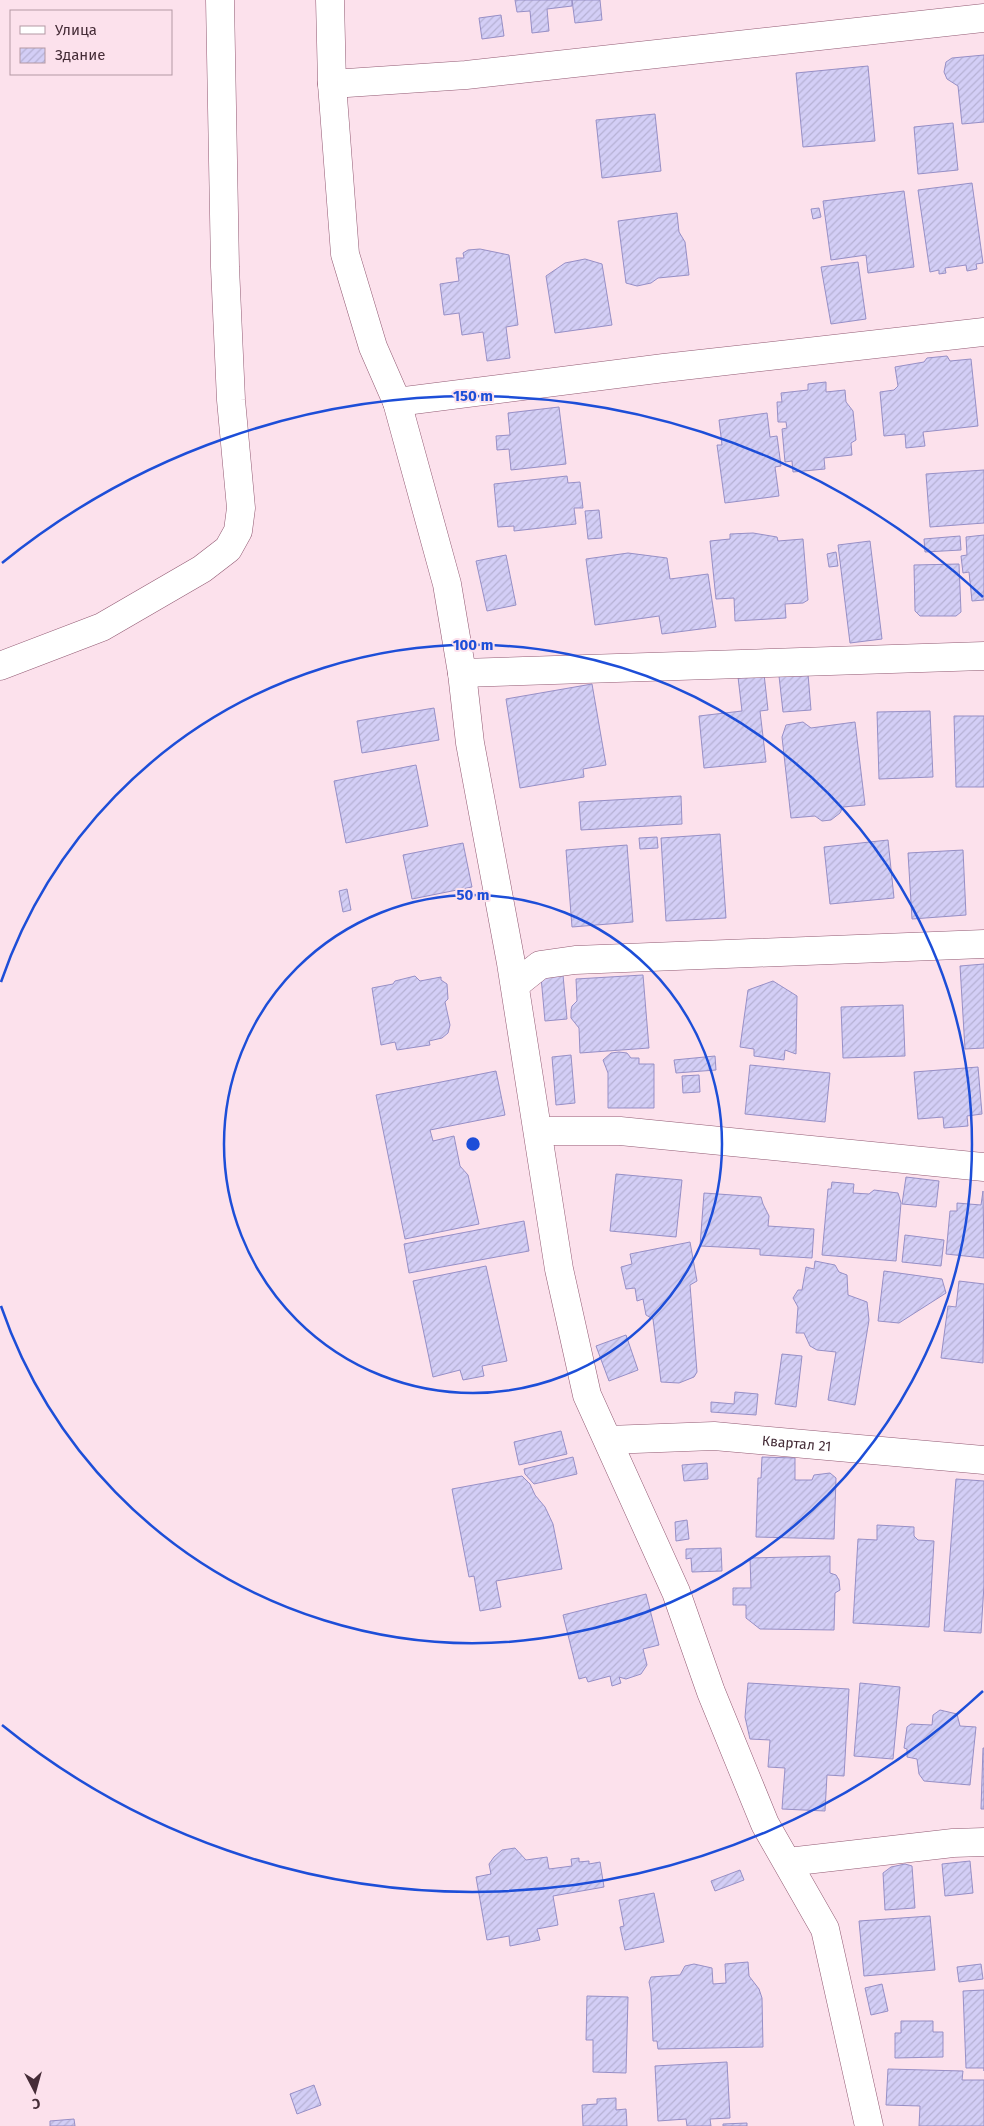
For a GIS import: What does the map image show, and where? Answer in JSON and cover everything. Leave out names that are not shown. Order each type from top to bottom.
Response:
[{"type":"street","points":[[0,666],[110,622],[202,569],[228,549],[238,531],[241,508],[231,400],[226,276],[220,0]]},
{"type":"street","points":[[330,0],[332,84],[345,254],[373,347],[397,402],[447,584],[462,673],[470,743],[515,985],[559,1269],[587,1395],[676,1592],[711,1692],[765,1824],[825,1929],[869,2126]]},
{"type":"street","points":[[332,84],[466,75],[984,18]]},
{"type":"street","points":[[397,402],[664,368],[984,332]]},
{"type":"street","points":[[462,673],[984,656]]},
{"type":"street","points":[[515,985],[540,966],[575,960],[984,944]]},
{"type":"street","points":[[538,1130],[620,1132],[984,1166]]},
{"type":"street","name":"Квартал 21","points":[[608,1440],[714,1436],[984,1460]]},
{"type":"street","points":[[788,1862],[953,1843],[984,1842]]},
{"type":"building","points":[[515,0],[572,0],[572,6],[547,9],[549,31],[532,33],[530,11],[517,12]]},
{"type":"building","points":[[572,0],[600,0],[602,20],[575,23]]},
{"type":"building","points":[[501,15],[504,36],[482,39],[479,18]]},
{"type":"building","points":[[984,55],[984,122],[962,124],[958,86],[947,79],[944,72],[946,62],[952,58]]},
{"type":"building","points":[[868,66],[875,141],[803,147],[796,73]]},
{"type":"building","points":[[655,114],[661,171],[602,178],[596,120]]},
{"type":"building","points":[[953,123],[958,170],[918,174],[914,127]]},
{"type":"building","points":[[972,183],[983,263],[976,264],[977,269],[967,271],[966,265],[945,268],[946,273],[939,274],[939,270],[930,272],[918,190]]},
{"type":"building","points":[[904,191],[914,267],[868,273],[866,255],[831,260],[823,201]]},
{"type":"building","points":[[819,208],[821,217],[813,219],[811,209]]},
{"type":"building","points":[[677,213],[679,232],[685,242],[689,275],[658,278],[651,283],[637,286],[626,283],[618,221]]},
{"type":"building","points":[[480,249],[509,255],[518,325],[506,327],[510,358],[487,361],[483,332],[462,335],[459,313],[444,315],[440,284],[459,281],[456,258],[464,258],[463,253],[468,250]]},
{"type":"building","points":[[585,259],[602,264],[612,325],[555,333],[546,276],[565,263]]},
{"type":"building","points":[[858,262],[866,319],[831,324],[821,267]]},
{"type":"building","points":[[947,356],[950,361],[971,359],[978,426],[923,432],[925,446],[906,448],[905,434],[884,436],[880,392],[894,390],[898,386],[895,367],[924,362],[927,358]]},
{"type":"building","points":[[826,382],[826,392],[845,390],[846,402],[853,411],[856,440],[851,443],[852,455],[824,458],[825,469],[793,472],[792,461],[785,462],[782,429],[787,428],[786,422],[778,422],[777,402],[782,402],[781,393],[808,390],[808,384]]},
{"type":"building","points":[[559,407],[566,464],[511,470],[509,449],[497,450],[496,436],[510,435],[508,413]]},
{"type":"building","points":[[767,413],[770,437],[777,436],[781,466],[775,467],[779,496],[725,503],[717,445],[722,445],[719,420]]},
{"type":"building","points":[[984,470],[984,523],[930,527],[926,474]]},
{"type":"building","points":[[567,476],[568,483],[580,482],[583,508],[574,508],[576,524],[514,531],[514,526],[498,527],[494,484]]},
{"type":"building","points":[[599,510],[602,538],[588,539],[585,511]]},
{"type":"building","points":[[753,533],[777,537],[778,541],[803,539],[808,600],[803,603],[785,604],[786,618],[735,621],[734,598],[716,599],[710,541],[730,539],[730,534]]},
{"type":"building","points":[[984,535],[984,600],[972,601],[969,572],[963,573],[961,556],[967,555],[966,537]]},
{"type":"building","points":[[960,536],[961,550],[925,552],[924,539]]},
{"type":"building","points":[[870,541],[882,639],[850,643],[838,545]]},
{"type":"building","points":[[836,552],[838,566],[829,567],[827,554]]},
{"type":"building","points":[[628,553],[667,558],[670,579],[708,574],[716,627],[662,634],[659,616],[595,625],[586,559]]},
{"type":"building","points":[[506,555],[516,605],[487,611],[476,561]]},
{"type":"building","points":[[959,564],[961,612],[956,616],[920,616],[915,611],[914,565]]},
{"type":"building","points":[[764,674],[768,710],[760,711],[766,762],[704,768],[699,716],[742,711],[738,677]]},
{"type":"building","points":[[808,674],[811,710],[783,712],[779,676]]},
{"type":"building","points":[[592,684],[606,765],[583,769],[584,777],[520,788],[506,699]]},
{"type":"building","points":[[434,708],[439,740],[362,753],[357,721]]},
{"type":"building","points":[[930,711],[933,777],[879,779],[877,712]]},
{"type":"building","points":[[954,716],[984,716],[984,787],[956,787]]},
{"type":"building","points":[[803,722],[811,728],[855,722],[865,805],[843,807],[840,813],[831,820],[822,821],[815,816],[791,818],[782,737],[786,725]]},
{"type":"building","points":[[416,765],[428,826],[346,843],[334,781]]},
{"type":"building","points":[[681,796],[682,824],[581,830],[579,802]]},
{"type":"building","points":[[720,834],[726,918],[666,921],[661,838]]},
{"type":"building","points":[[657,837],[658,848],[640,849],[639,838]]},
{"type":"building","points":[[888,840],[894,898],[830,904],[824,847]]},
{"type":"building","points":[[463,843],[472,887],[412,899],[403,855]]},
{"type":"building","points":[[627,845],[633,922],[572,927],[566,850]]},
{"type":"building","points":[[963,850],[966,915],[912,919],[908,853]]},
{"type":"building","points":[[347,889],[351,910],[343,912],[339,891]]},
{"type":"building","points":[[984,964],[984,1048],[965,1049],[960,966]]},
{"type":"building","points":[[563,975],[567,1019],[545,1021],[541,977]]},
{"type":"building","points":[[643,975],[649,1048],[580,1053],[579,1028],[571,1018],[572,1006],[577,1001],[576,979]]},
{"type":"building","points":[[415,976],[420,981],[441,977],[441,980],[447,984],[448,999],[445,1002],[450,1025],[448,1033],[442,1038],[429,1041],[430,1045],[397,1050],[395,1042],[381,1045],[372,988],[393,984],[395,981]]},
{"type":"building","points":[[773,981],[797,996],[796,1054],[785,1050],[784,1060],[754,1056],[754,1049],[740,1047],[748,990]]},
{"type":"building","points":[[903,1005],[905,1056],[843,1058],[841,1007]]},
{"type":"building","points":[[611,1053],[627,1053],[631,1058],[639,1058],[639,1064],[654,1064],[654,1108],[608,1108],[608,1073],[603,1060]]},
{"type":"building","points":[[571,1055],[575,1103],[556,1105],[552,1057]]},
{"type":"building","points":[[715,1056],[716,1070],[676,1073],[674,1060]]},
{"type":"building","points":[[750,1065],[830,1073],[825,1122],[745,1114]]},
{"type":"building","points":[[978,1067],[982,1114],[967,1116],[968,1126],[944,1128],[943,1117],[918,1119],[914,1072]]},
{"type":"building","points":[[496,1071],[505,1115],[430,1130],[433,1141],[454,1136],[460,1166],[468,1175],[479,1224],[405,1239],[376,1095]]},
{"type":"building","points":[[699,1075],[700,1092],[683,1093],[682,1076]]},
{"type":"building","points":[[616,1174],[682,1180],[676,1237],[610,1231]]},
{"type":"building","points":[[906,1177],[939,1181],[936,1207],[902,1204]]},
{"type":"building","points":[[832,1182],[854,1184],[853,1193],[869,1194],[874,1190],[898,1193],[901,1203],[896,1261],[822,1255],[828,1189],[831,1189]]},
{"type":"building","points":[[983,1191],[984,1258],[946,1254],[950,1211],[957,1211],[957,1203],[981,1205]]},
{"type":"building","points":[[704,1193],[761,1197],[769,1216],[768,1226],[814,1229],[812,1258],[760,1255],[760,1249],[700,1246]]},
{"type":"building","points":[[524,1221],[529,1251],[409,1273],[404,1244]]},
{"type":"building","points":[[905,1235],[944,1240],[941,1266],[902,1262]]},
{"type":"building","points":[[690,1242],[697,1281],[690,1285],[697,1372],[694,1377],[679,1383],[661,1382],[653,1319],[646,1315],[643,1299],[637,1301],[635,1288],[626,1289],[621,1267],[632,1264],[630,1254]]},
{"type":"building","points":[[815,1261],[835,1265],[839,1272],[847,1275],[848,1295],[867,1302],[869,1320],[855,1405],[828,1400],[836,1352],[817,1350],[810,1346],[804,1333],[796,1333],[798,1307],[793,1298],[798,1290],[802,1290],[806,1267],[814,1269]]},
{"type":"building","points":[[486,1266],[507,1361],[482,1366],[484,1376],[463,1380],[460,1370],[433,1377],[413,1281]]},
{"type":"building","points":[[884,1271],[942,1279],[946,1293],[899,1323],[878,1321]]},
{"type":"building","points":[[959,1281],[984,1284],[983,1363],[941,1358],[948,1306],[956,1307]]},
{"type":"building","points":[[626,1335],[638,1370],[609,1381],[596,1346]]},
{"type":"building","points":[[782,1354],[802,1356],[796,1407],[775,1404]]},
{"type":"building","points":[[735,1392],[758,1394],[756,1415],[711,1412],[711,1402],[734,1404]]},
{"type":"building","points":[[561,1431],[567,1454],[519,1465],[514,1442]]},
{"type":"building","points":[[573,1457],[577,1474],[534,1484],[525,1474],[524,1469]]},
{"type":"building","points":[[762,1457],[795,1458],[795,1480],[812,1480],[814,1475],[830,1473],[836,1478],[834,1539],[756,1537],[758,1478],[761,1478]]},
{"type":"building","points":[[707,1463],[708,1479],[684,1481],[682,1465]]},
{"type":"building","points":[[522,1476],[530,1484],[535,1495],[545,1507],[553,1524],[562,1569],[496,1581],[501,1607],[480,1611],[474,1576],[469,1577],[452,1489]]},
{"type":"building","points":[[956,1479],[984,1481],[984,1585],[981,1633],[944,1631]]},
{"type":"building","points":[[687,1520],[689,1539],[676,1541],[675,1522]]},
{"type":"building","points":[[877,1525],[914,1527],[914,1536],[918,1540],[934,1541],[929,1627],[853,1623],[858,1539],[877,1540]]},
{"type":"building","points":[[721,1548],[722,1571],[692,1572],[691,1558],[686,1559],[686,1549]]},
{"type":"building","points":[[830,1556],[830,1573],[836,1575],[839,1580],[840,1590],[835,1593],[834,1630],[760,1629],[746,1618],[746,1605],[733,1605],[733,1588],[751,1588],[750,1558]]},
{"type":"building","points":[[646,1594],[659,1645],[643,1649],[647,1665],[641,1674],[626,1679],[619,1677],[621,1683],[612,1686],[610,1676],[588,1682],[586,1677],[579,1679],[563,1615]]},
{"type":"building","points":[[748,1683],[849,1689],[844,1776],[827,1775],[825,1811],[782,1809],[785,1768],[768,1767],[770,1740],[750,1739],[745,1717]]},
{"type":"building","points":[[860,1683],[900,1687],[893,1759],[854,1756]]},
{"type":"building","points":[[940,1710],[957,1714],[960,1726],[976,1727],[970,1785],[924,1781],[919,1774],[917,1759],[907,1757],[907,1749],[904,1748],[907,1727],[911,1724],[932,1725],[933,1715]]},
{"type":"building","points":[[983,1748],[984,1809],[981,1809]]},
{"type":"building","points":[[515,1848],[526,1860],[547,1857],[549,1869],[572,1866],[571,1859],[579,1858],[579,1862],[589,1861],[589,1864],[600,1862],[604,1887],[553,1896],[558,1925],[537,1929],[540,1940],[510,1946],[509,1936],[487,1940],[476,1877],[491,1874],[489,1864],[494,1857],[502,1850]]},
{"type":"building","points":[[970,1861],[973,1893],[945,1896],[942,1864]]},
{"type":"building","points":[[905,1864],[912,1866],[915,1908],[885,1910],[883,1873],[891,1867]]},
{"type":"building","points":[[740,1870],[744,1880],[715,1891],[711,1881]]},
{"type":"building","points":[[654,1893],[664,1942],[625,1950],[620,1927],[624,1926],[619,1900]]},
{"type":"building","points":[[930,1916],[935,1970],[864,1976],[859,1921]]},
{"type":"building","points":[[748,1962],[749,1976],[759,1989],[762,1998],[763,2047],[658,2049],[657,2041],[653,2041],[649,1982],[651,1977],[680,1975],[685,1966],[694,1964],[712,1968],[713,1984],[726,1983],[725,1964]]},
{"type":"building","points":[[981,1964],[983,1979],[959,1982],[957,1967]]},
{"type":"building","points":[[882,1984],[888,2011],[871,2015],[865,1988]]},
{"type":"building","points":[[984,1990],[984,2068],[966,2068],[963,1991]]},
{"type":"building","points":[[587,1996],[628,1997],[626,2073],[593,2072],[593,2040],[586,2040]]},
{"type":"building","points":[[901,2021],[933,2021],[933,2032],[943,2032],[943,2057],[895,2058],[895,2033],[901,2033]]},
{"type":"building","points":[[727,2062],[730,2118],[710,2119],[711,2126],[687,2126],[686,2119],[658,2121],[655,2066]]},
{"type":"building","points":[[888,2069],[963,2071],[962,2080],[984,2080],[984,2126],[919,2126],[920,2106],[886,2105]]},
{"type":"building","points":[[314,2085],[321,2105],[297,2114],[290,2094]]},
{"type":"building","points":[[616,2098],[616,2110],[626,2109],[627,2126],[583,2126],[582,2105],[597,2104],[597,2099]]},
{"type":"building","points":[[74,2119],[75,2126],[50,2126],[50,2121]]},
{"type":"building","points":[[747,2123],[747,2126],[723,2126],[723,2124]]}]
